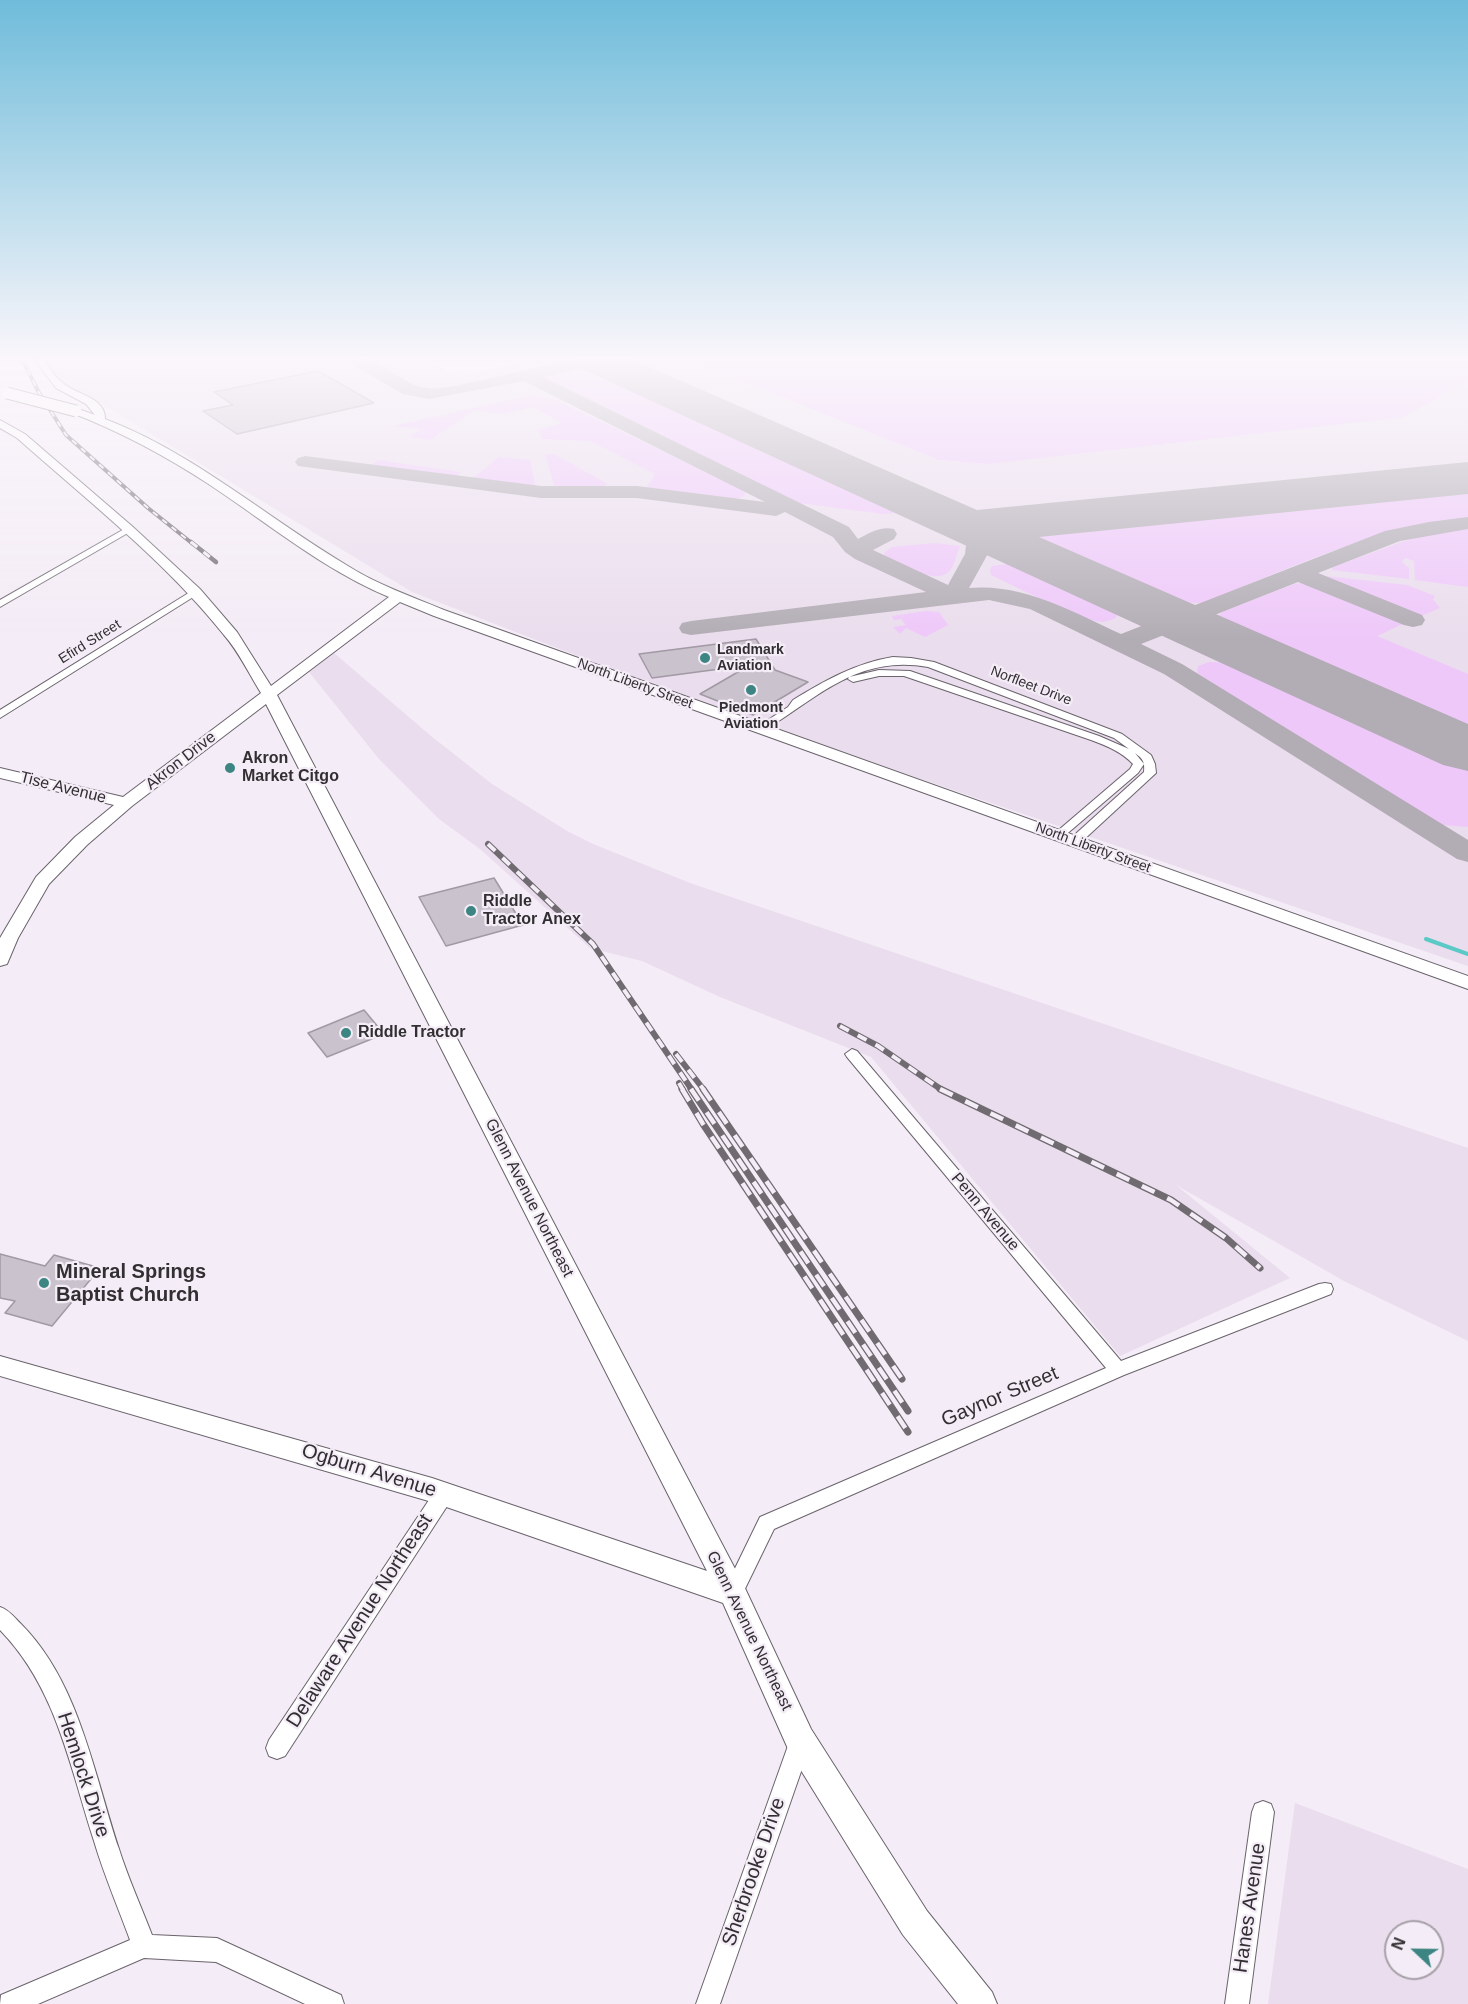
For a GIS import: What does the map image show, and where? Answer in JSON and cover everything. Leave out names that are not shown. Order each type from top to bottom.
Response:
[{"type":"street","name":"Glenn Avenue Northeast","points":[[40,453],[129,530],[195,592],[232,635],[268,694],[733,1593],[800,1740],[915,1923],[980,2004]]},
{"type":"street","name":"North Liberty Street","points":[[166,453],[346,571],[439,613],[1468,983]]},
{"type":"street","points":[[0,604],[129,530]]},
{"type":"street","name":"Efird Street","points":[[0,715],[195,592]]},
{"type":"street","name":"Akron Drive","points":[[0,960],[4,938],[42,880],[81,841],[126,803],[399,596]]},
{"type":"street","name":"Norfleet Drive","points":[[759,729],[792,709],[797,702],[860,667],[879,662],[921,662],[1118,736],[1131,743],[1147,757],[1151,771],[1147,776]]},
{"type":"street","name":"Norfleet Drive","points":[[792,709],[802,708],[838,687],[868,674],[906,673],[1119,747],[1139,764],[1134,771]]},
{"type":"street","points":[[1058,836],[1134,771],[1147,776],[1074,842]]},
{"type":"street","name":"Tise Avenue","points":[[0,773],[126,803]]},
{"type":"street","points":[[1091,808],[1106,813]]},
{"type":"street","name":"Penn Avenue","points":[[852,1054],[1118,1370]]},
{"type":"street","name":"Gaynor Street","points":[[733,1593],[767,1523],[1118,1370],[1325,1289]]},
{"type":"street","name":"Ogburn Avenue","points":[[0,1366],[321,1456],[444,1494],[733,1593]]},
{"type":"street","name":"Delaware Avenue Northeast","points":[[277,1748],[444,1494]]},
{"type":"street","name":"Hemlock Drive","points":[[0,1616],[12,1626],[30,1649],[53,1688],[78,1746],[104,1840],[144,1946]]},
{"type":"street","name":"Sherbrooke Drive","points":[[708,2004],[800,1740]]},
{"type":"street","name":"Hanes Avenue","points":[[1237,2004],[1263,1812]]},
{"type":"street","points":[[10,2004],[144,1946],[217,1950],[332,2004]]},
{"type":"shaded area","points":[[182,453],[919,453],[938,460],[988,464],[1045,453],[1468,453],[1468,966],[912,776],[635,678],[412,592]]},
{"type":"shaded area","points":[[613,453],[666,453],[740,488],[745,493],[744,496],[736,498],[712,500],[651,491],[647,487],[655,474]]},
{"type":"shaded area","points":[[690,453],[775,453],[898,510],[897,513],[883,514],[791,502]]},
{"type":"shaded area","points":[[919,453],[1089,453],[988,464],[938,460]]},
{"type":"shaded area","points":[[545,454],[554,454],[608,484],[595,490],[557,487],[554,485]]},
{"type":"shaded area","points":[[499,457],[530,460],[536,488],[471,480]]},
{"type":"shaded area","points":[[378,460],[461,472],[453,479],[369,467]]},
{"type":"shaded area","points":[[1468,490],[1468,518],[1399,530],[1365,540],[1201,603],[1176,602],[1042,543],[1036,536],[1045,532]]},
{"type":"shaded area","points":[[1468,528],[1468,587],[1415,580],[1414,561],[1405,558],[1402,562],[1409,568],[1409,579],[1332,570],[1333,567],[1410,539]]},
{"type":"shaded area","points":[[934,543],[960,546],[951,569],[938,576],[909,569],[885,557],[884,553],[892,547]]},
{"type":"shaded area","points":[[1007,564],[1022,566],[1116,610],[1117,616],[1103,622],[1082,619],[991,575],[992,566]]},
{"type":"shaded area","points":[[1325,576],[1407,585],[1435,596],[1433,599],[1440,608],[1421,616],[1412,616],[1325,580]]},
{"type":"shaded area","points":[[1303,583],[1325,588],[1404,620],[1405,623],[1377,636],[1468,674],[1468,728],[1226,624],[1219,615],[1294,584]]},
{"type":"shaded area","points":[[926,611],[939,612],[948,625],[925,637],[906,628],[900,634],[893,627],[906,625],[901,619],[894,620],[892,616]]},
{"type":"shaded area","points":[[334,653],[431,736],[492,784],[567,831],[593,844],[690,883],[1468,1148],[1468,1341],[1344,1281],[1176,1185],[1290,1278],[1120,1356],[871,1057],[720,997],[642,961],[590,948],[480,849],[439,819],[379,759],[309,672]]},
{"type":"shaded area","points":[[1209,662],[1233,663],[1468,770],[1468,827],[1443,825],[1422,817],[1197,673],[1198,666]]},
{"type":"shaded area","points":[[1295,1803],[1468,1869],[1468,2004],[1268,2004]]},
{"type":"building","points":[[756,639],[775,670],[808,682],[753,715],[700,694],[750,665],[652,678],[639,654]]},
{"type":"building","name":"Riddle Tractor Anex","points":[[494,878],[523,925],[446,946],[419,897]]},
{"type":"building","name":"Riddle Tractor","points":[[364,1010],[384,1034],[327,1057],[308,1033]]},
{"type":"building","name":"Mineral Springs Baptist Church","points":[[0,1254],[45,1266],[54,1255],[100,1268],[52,1326],[5,1313],[15,1301],[0,1298]]},
{"type":"waterway","points":[[1426,939],[1468,954]]},
{"type":"taxiway","points":[[681,453],[841,532],[853,547],[863,554]]},
{"type":"taxiway","points":[[305,462],[541,492],[637,492],[776,510]]},
{"type":"taxiway","points":[[976,554],[988,535],[1034,520]]},
{"type":"taxiway","points":[[1121,643],[1393,536],[1468,523]]},
{"type":"taxiway","points":[[970,527],[978,538],[976,554]]},
{"type":"taxiway","points":[[863,554],[862,545],[886,534]]},
{"type":"taxiway","points":[[863,554],[953,596]]},
{"type":"taxiway","points":[[953,596],[976,554]]},
{"type":"taxiway","points":[[1299,574],[1413,620]]},
{"type":"taxiway","points":[[953,596],[989,593],[1038,604],[1173,669],[1468,853]]},
{"type":"taxiway","points":[[691,628],[953,596]]},
{"type":"runway","points":[[804,453],[1468,750]]},
{"type":"runway","points":[[971,527],[1468,478]]},
{"type":"railway","points":[[86,453],[193,544]]},
{"type":"railway","points":[[191,542],[216,562]]},
{"type":"railway","points":[[488,844],[593,944],[692,1090]]},
{"type":"railway","points":[[840,1026],[878,1046],[942,1090]]},
{"type":"railway","points":[[676,1054],[704,1090]]},
{"type":"railway","points":[[679,1083],[683,1090]]},
{"type":"railway","points":[[682,1089],[908,1432]]},
{"type":"railway","points":[[691,1089],[908,1411]]},
{"type":"railway","points":[[703,1089],[902,1379]]},
{"type":"railway","points":[[942,1090],[1171,1200],[1226,1238],[1260,1268]]},
{"type":"place","name":"Landmark Aviation","points":[[705,658]]},
{"type":"place","name":"Piedmont Aviation","points":[[751,690]]},
{"type":"place","name":"Akron Market Citgo","points":[[230,768]]},
{"type":"place","name":"Riddle Tractor Anex","points":[[471,911]]},
{"type":"place","name":"Riddle Tractor","points":[[346,1033]]},
{"type":"place","name":"Mineral Springs Baptist Church","points":[[44,1283]]}]
